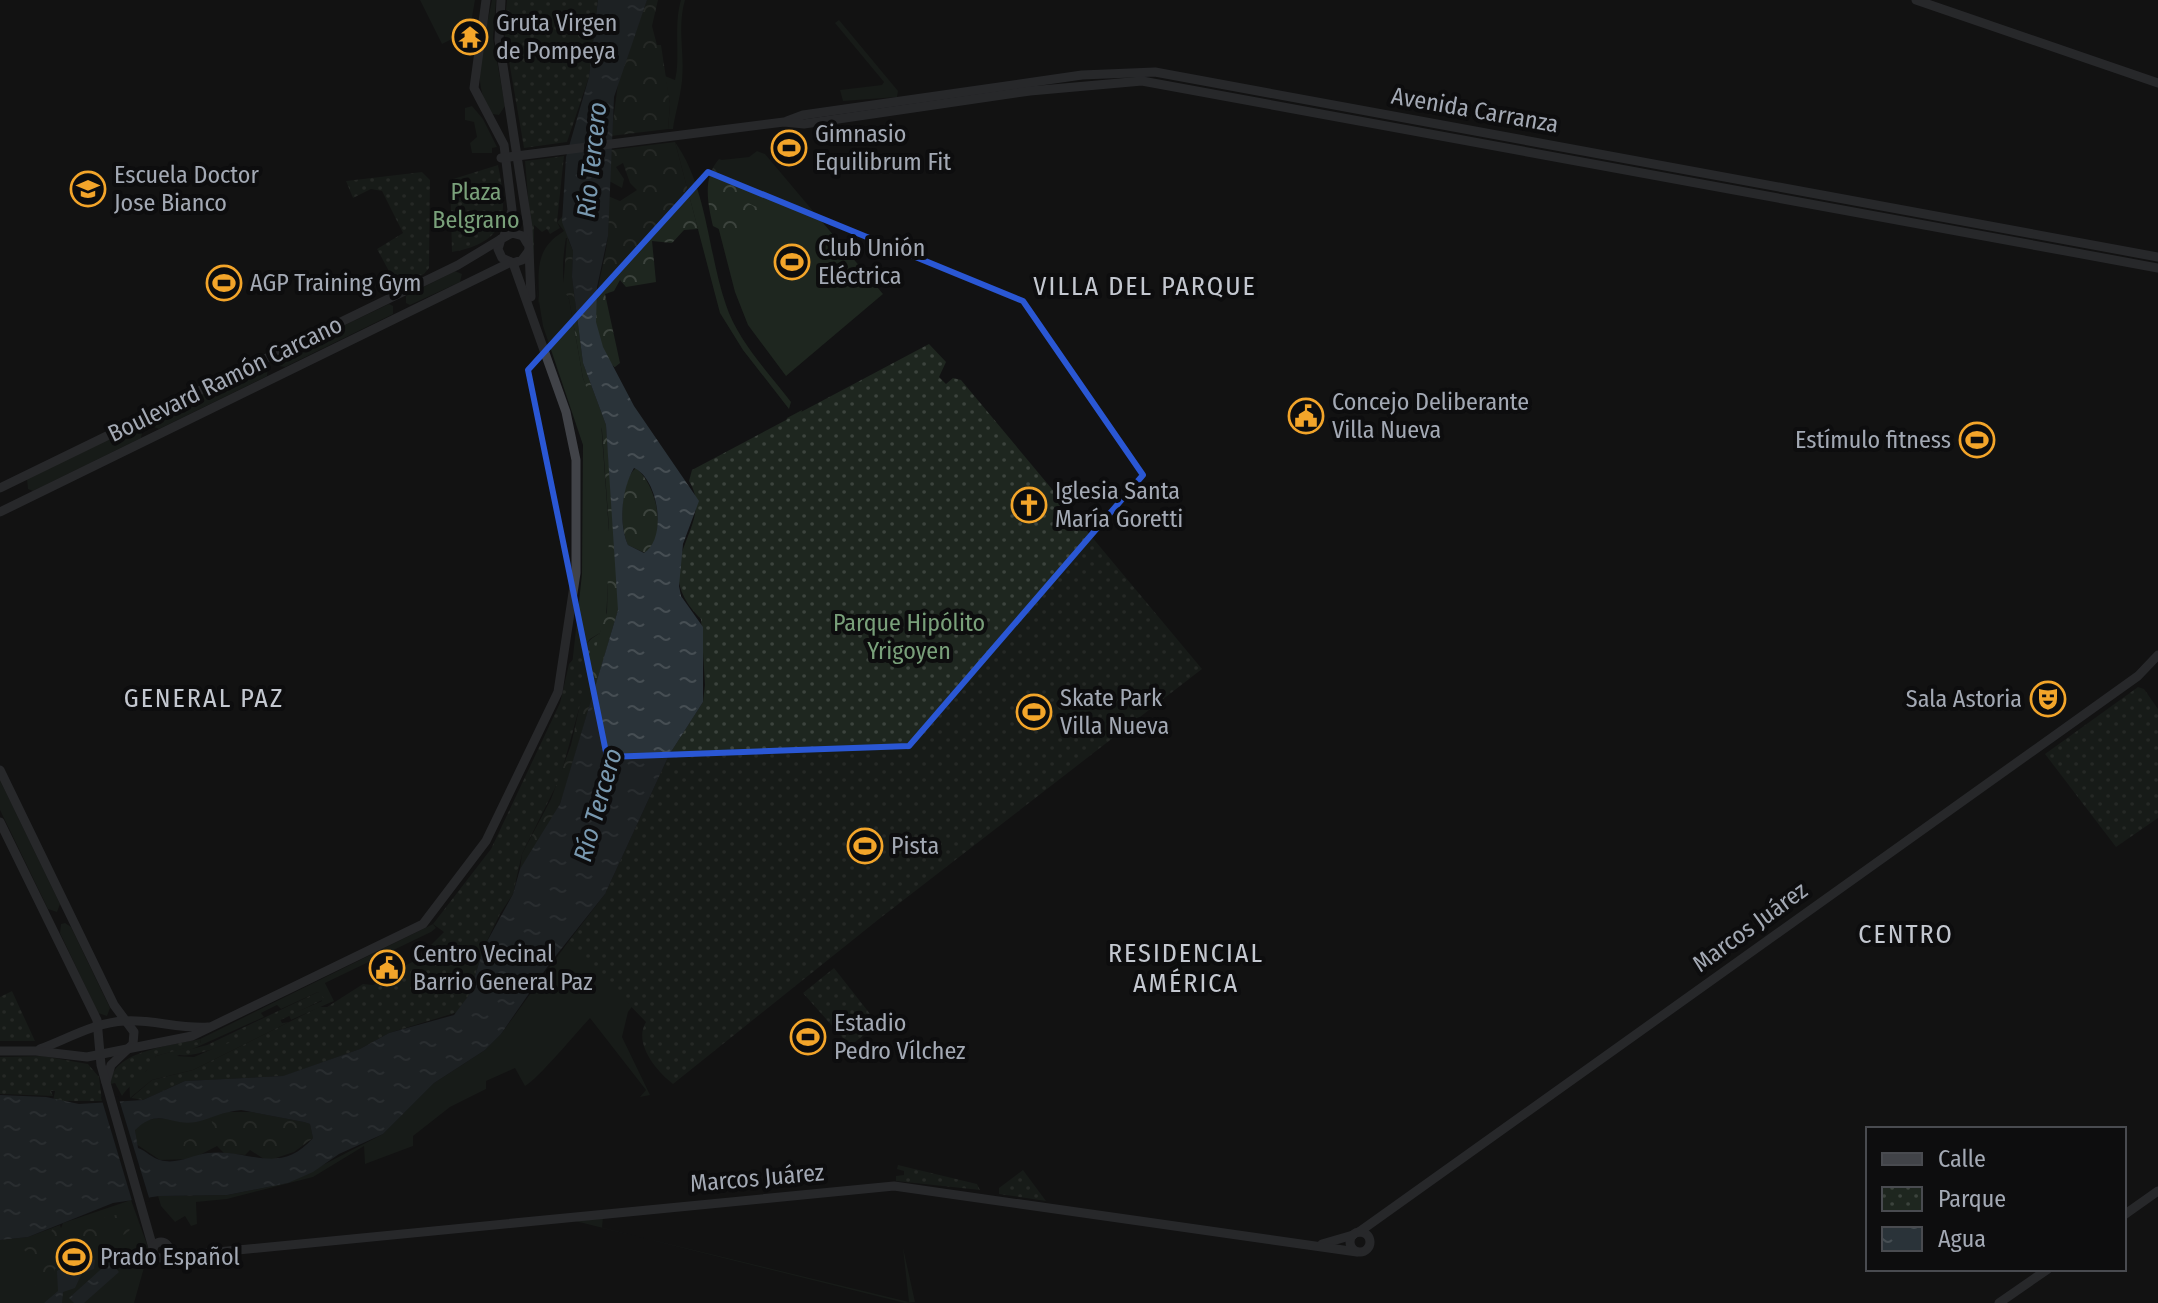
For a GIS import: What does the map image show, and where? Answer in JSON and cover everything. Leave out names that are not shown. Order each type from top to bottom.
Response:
[{"type":"main road","points":[[0,1051],[36,1051],[87,1057],[188,1038],[428,920],[486,841],[554,703],[562,677],[576,573],[576,460],[566,412],[539,331],[512,262],[500,254],[512,210],[505,150],[474,88],[486,0]]},
{"type":"main road","points":[[501,0],[499,40],[528,250],[530,295],[539,331]]},
{"type":"main road","points":[[1916,0],[2158,83]]},
{"type":"main road","name":"Avenida Carranza","points":[[784,122],[803,115],[1041,80],[1122,71],[1155,72],[2158,257]]},
{"type":"main road","name":"Avenida Carranza","points":[[501,158],[784,122],[804,124],[1075,85],[1154,81],[2158,268]]},
{"type":"main road","points":[[489,117],[501,120],[511,111]]},
{"type":"main road","points":[[502,238],[520,234],[528,250]]},
{"type":"main road","name":"Boulevard Ramón Carcano","points":[[0,488],[458,265],[502,238]]},
{"type":"main road","points":[[512,262],[522,260],[528,250]]},
{"type":"main road","name":"Boulevard Ramón Carcano","points":[[0,512],[512,262]]},
{"type":"main road","points":[[458,265],[463,265],[468,274],[461,286]]},
{"type":"main road","name":"Marcos Juárez","points":[[1316,1245],[1361,1233],[2138,676],[2158,655]]},
{"type":"main road","points":[[0,770],[114,1005],[135,1037],[128,1051],[111,1065],[106,1086]]},
{"type":"main road","points":[[0,822],[97,1027],[106,1086],[153,1248],[157,1257],[166,1257],[170,1251],[166,1242],[148,1227]]},
{"type":"main road","points":[[36,1051],[97,1027],[125,1021],[178,1028],[211,1026]]},
{"type":"main road","points":[[87,1057],[97,1066],[106,1086]]},
{"type":"main road","name":"Marcos Juárez","points":[[166,1257],[894,1186],[1357,1252]]},
{"type":"main road","points":[[2126,1214],[2158,1191]]},
{"type":"main road","points":[[1361,1233],[1370,1246],[1357,1252],[1351,1246],[1361,1233]]},
{"type":"main road","points":[[153,1248],[157,1242],[166,1242]]},
{"type":"main road","name":"Marcos Juárez","points":[[166,1242],[199,1252]]},
{"type":"main road","points":[[1999,1303],[2045,1271]]},
{"type":"highlighted area","points":[[708,172],[1023,301],[1143,475],[909,746],[607,757],[528,370]]},
{"type":"green space","points":[[420,0],[475,0],[471,23],[450,33],[452,39],[442,44]]},
{"type":"green space","points":[[492,0],[496,0],[493,38],[505,106],[499,115],[492,114],[485,101],[480,74],[480,59]]},
{"type":"green space","points":[[507,0],[598,0],[589,77],[567,142],[524,148],[504,32]]},
{"type":"green space","points":[[647,0],[658,0],[652,26],[657,45],[661,45],[670,104],[668,129],[611,136],[619,76]]},
{"type":"green space","points":[[681,0],[685,0],[682,81],[673,129],[668,129],[670,104],[665,76],[675,80]]},
{"type":"green space","points":[[839,20],[898,91],[897,97],[843,101],[840,90],[882,85],[884,82],[835,23]]},
{"type":"green space","points":[[472,106],[483,119],[497,147],[492,148],[492,153],[472,153],[470,143],[477,137],[474,122],[465,120],[465,108]]},
{"type":"green space","points":[[675,142],[694,179],[731,318],[754,356],[791,402],[789,409],[743,350],[720,313]]},
{"type":"green space","points":[[675,142],[698,229],[684,230],[672,243],[652,241],[656,282],[626,287],[620,280],[614,291],[605,294],[620,363],[615,367],[603,354],[595,321],[608,234],[608,196],[620,201],[637,190],[630,183],[623,163],[616,167],[624,179],[622,188],[609,181],[610,150]]},
{"type":"green space","name":"Club Unión Eléctrica","points":[[757,151],[765,154],[883,294],[786,376],[748,325],[735,292],[712,203],[721,160],[749,157]]},
{"type":"green space","points":[[564,156],[557,222],[560,228],[550,234],[547,229],[542,232],[534,225],[534,267],[525,161]]},
{"type":"green space","points":[[719,159],[730,163],[734,183],[744,200],[757,207],[770,200],[773,202],[763,220],[763,230],[752,239],[745,234],[741,237],[734,226],[723,231],[713,226],[708,183]]},
{"type":"green space","name":"Plaza Belgrano","points":[[498,165],[503,198],[500,223],[484,241],[452,252],[450,180]]},
{"type":"green space","points":[[422,172],[430,180],[429,268],[424,274],[397,286],[377,249],[403,233],[382,191],[371,189],[353,198],[346,181]]},
{"type":"green space","points":[[563,216],[570,239],[566,238],[564,253],[564,285],[583,378],[601,421],[610,545],[606,620],[600,633],[590,639],[572,665],[582,574],[583,445],[543,326],[539,301],[542,254],[564,231],[557,222]]},
{"type":"green space","points":[[567,237],[573,251],[572,277],[583,363],[606,425],[618,610],[556,815],[520,869],[522,854],[551,799],[571,745],[589,664],[607,612],[609,528],[602,430],[583,378],[569,299],[563,289]]},
{"type":"green space","points":[[455,271],[462,274],[460,282],[410,305],[406,303],[406,296]]},
{"type":"green space","points":[[389,304],[393,306],[393,314],[285,367],[279,366],[280,356]]},
{"type":"green space","name":"Parque Hipólito Yrigoyen","points":[[929,344],[946,362],[939,377],[946,384],[953,378],[961,380],[1202,669],[879,919],[673,1084],[660,1072],[644,1047],[642,1039],[646,1022],[568,942],[605,894],[669,755],[703,702],[705,685],[701,619],[685,599],[679,580],[679,563],[695,514],[695,498],[689,481],[692,470]]},
{"type":"green space","points":[[261,365],[268,367],[267,376],[159,429],[154,427],[154,417]]},
{"type":"green space","points":[[802,410],[655,976],[628,1012],[622,1037],[650,1095],[640,1097],[646,1090],[590,1018],[531,1082],[525,1086],[515,1068],[486,1081],[486,1089],[450,1107],[413,1136],[413,1146],[365,1164],[364,1146],[313,1177],[227,1199],[196,1202],[197,1224],[191,1226],[185,1216],[175,1222],[161,1206],[158,1196],[227,1195],[288,1183],[383,1134],[434,1083],[485,1050],[501,1034],[568,942],[595,965],[629,1004],[787,418]]},
{"type":"green space","points":[[136,426],[143,428],[141,438],[33,491],[28,489],[27,479]]},
{"type":"green space","points":[[636,468],[649,486],[657,510],[657,535],[645,553],[628,545],[623,527],[624,493]]},
{"type":"green space","points":[[600,633],[560,778],[522,854],[513,894],[484,947],[469,995],[458,1012],[389,1033],[360,1049],[284,1076],[185,1081],[143,1100],[131,1098],[152,1080],[193,1070],[319,1007],[327,1007],[363,984],[373,985],[400,973],[401,968],[416,960],[444,932],[433,924],[491,849],[560,703],[569,664]]},
{"type":"green space","points":[[2138,687],[2144,689],[2158,709],[2158,818],[2116,847],[2045,754]]},
{"type":"green space","points":[[0,780],[60,904],[57,912],[48,909],[0,810]]},
{"type":"green space","points":[[61,924],[71,927],[110,1008],[107,1016],[98,1013],[60,933]]},
{"type":"green space","points":[[433,924],[436,928],[431,932],[325,983],[334,1001],[291,1020],[289,1015],[322,1001],[318,992],[281,1009],[277,1005],[261,1013],[264,1017],[177,1056],[194,1057],[280,1019],[282,1023],[289,1022],[193,1070],[152,1080],[130,1098],[129,1081],[146,1071],[156,1056],[201,1043],[200,1039]]},
{"type":"green space","points":[[834,968],[878,1024],[850,1046],[803,993]]},
{"type":"green space","points":[[12,991],[35,1041],[0,1041],[0,997]]},
{"type":"green space","points":[[318,992],[325,999],[248,1035],[203,1052],[176,1053],[207,1045]]},
{"type":"green space","points":[[200,1039],[201,1044],[156,1056],[122,1096],[115,1083],[111,1084],[113,1073],[132,1057],[160,1047]]},
{"type":"green space","points":[[43,1056],[88,1064],[99,1077],[102,1101],[53,1101],[55,1091],[51,1091],[53,1096],[0,1094],[0,1057]]},
{"type":"green space","points":[[252,1112],[304,1122],[310,1124],[313,1138],[294,1152],[267,1161],[250,1150],[245,1155],[224,1153],[217,1146],[192,1159],[182,1155],[184,1142],[213,1126],[210,1115]]},
{"type":"green space","points":[[210,1115],[214,1126],[182,1154],[192,1159],[160,1160],[136,1144],[135,1129],[147,1121],[187,1121]]},
{"type":"green space","points":[[898,1165],[977,1184],[980,1190],[896,1181],[896,1176],[904,1175],[904,1171],[897,1169]]},
{"type":"green space","points":[[1023,1170],[1046,1201],[999,1194],[999,1188]]},
{"type":"green space","name":"Prado Español","points":[[131,1200],[149,1250],[134,1303],[0,1303],[0,1240],[28,1237],[60,1225],[61,1228],[63,1223]]},
{"type":"green space","points":[[127,1214],[131,1221],[129,1232],[55,1269],[54,1283],[43,1289],[35,1285],[34,1259],[23,1249],[21,1242],[40,1238],[46,1241],[53,1228],[58,1227],[65,1235],[64,1229],[74,1232],[76,1225]]},
{"type":"green space","points":[[603,1217],[602,1228],[575,1221]]},
{"type":"green space","points":[[641,1237],[909,1302],[903,1248],[915,1302],[905,1303]]},
{"type":"water","name":"Río Tercero","points":[[598,0],[647,0],[614,97],[608,236],[597,287],[596,322],[603,347],[634,406],[699,501],[683,544],[679,586],[681,596],[703,627],[703,702],[669,755],[605,894],[550,963],[501,1034],[485,1050],[434,1083],[383,1134],[288,1183],[227,1195],[159,1196],[113,1203],[28,1237],[0,1240],[0,1095],[46,1097],[79,1104],[143,1100],[185,1081],[283,1076],[360,1049],[389,1033],[454,1015],[469,995],[484,947],[513,894],[520,869],[560,804],[618,610],[606,425],[583,363],[572,277],[573,251],[562,222],[566,157],[589,77]],"holes":[[[634,468],[649,483],[657,509],[656,535],[644,553],[628,545],[623,526],[624,495]],[[241,1110],[310,1124],[313,1138],[300,1150],[275,1159],[208,1153],[166,1161],[138,1148],[135,1130],[151,1119],[187,1123]]]},
{"type":"water","points":[[85,1255],[95,1260],[94,1269],[82,1273],[75,1288],[63,1292],[62,1303],[44,1303],[58,1291],[57,1271]]},
{"type":"water","points":[[109,1262],[119,1272],[84,1303],[74,1303],[69,1298]]},
{"type":"pier","points":[[118,1096],[150,1201],[133,1204],[101,1097]]},
{"type":"waterway","points":[[482,228],[503,217]]},
{"type":"waterway","points":[[458,220],[461,226],[469,221],[473,228],[479,228]]},
{"type":"place","name":"Gruta Virgen de Pompeya","points":[[470,37]]},
{"type":"place","name":"Gimnasio Equilibrum Fit","points":[[789,148]]},
{"type":"place","name":"Escuela Doctor Jose Bianco","points":[[88,189]]},
{"type":"place","name":"Club Unión Eléctrica","points":[[792,262]]},
{"type":"place","name":"AGP Training Gym","points":[[224,283]]},
{"type":"place","name":"Concejo Deliberante Villa Nueva","points":[[1306,416]]},
{"type":"place","name":"Estímulo fitness","points":[[1977,440]]},
{"type":"place","name":"Iglesia Santa María Goretti","points":[[1029,505]]},
{"type":"place","name":"Sala Astoria","points":[[2048,699]]},
{"type":"place","name":"Skate Park Villa Nueva","points":[[1034,712]]},
{"type":"place","name":"Pista","points":[[865,846]]},
{"type":"place","name":"Centro Vecinal Barrio General Paz","points":[[387,968]]},
{"type":"place","name":"Estadio Pedro Vílchez","points":[[808,1037]]},
{"type":"place","name":"Prado Español","points":[[74,1257]]},
{"type":"district","name":"VILLA DEL PARQUE","points":[[1145,286]]},
{"type":"district","name":"GENERAL PAZ","points":[[204,698]]},
{"type":"district","name":"CENTRO","points":[[1906,934]]},
{"type":"district","name":"RESIDENCIAL AMÉRICA","points":[[1186,968]]}]
